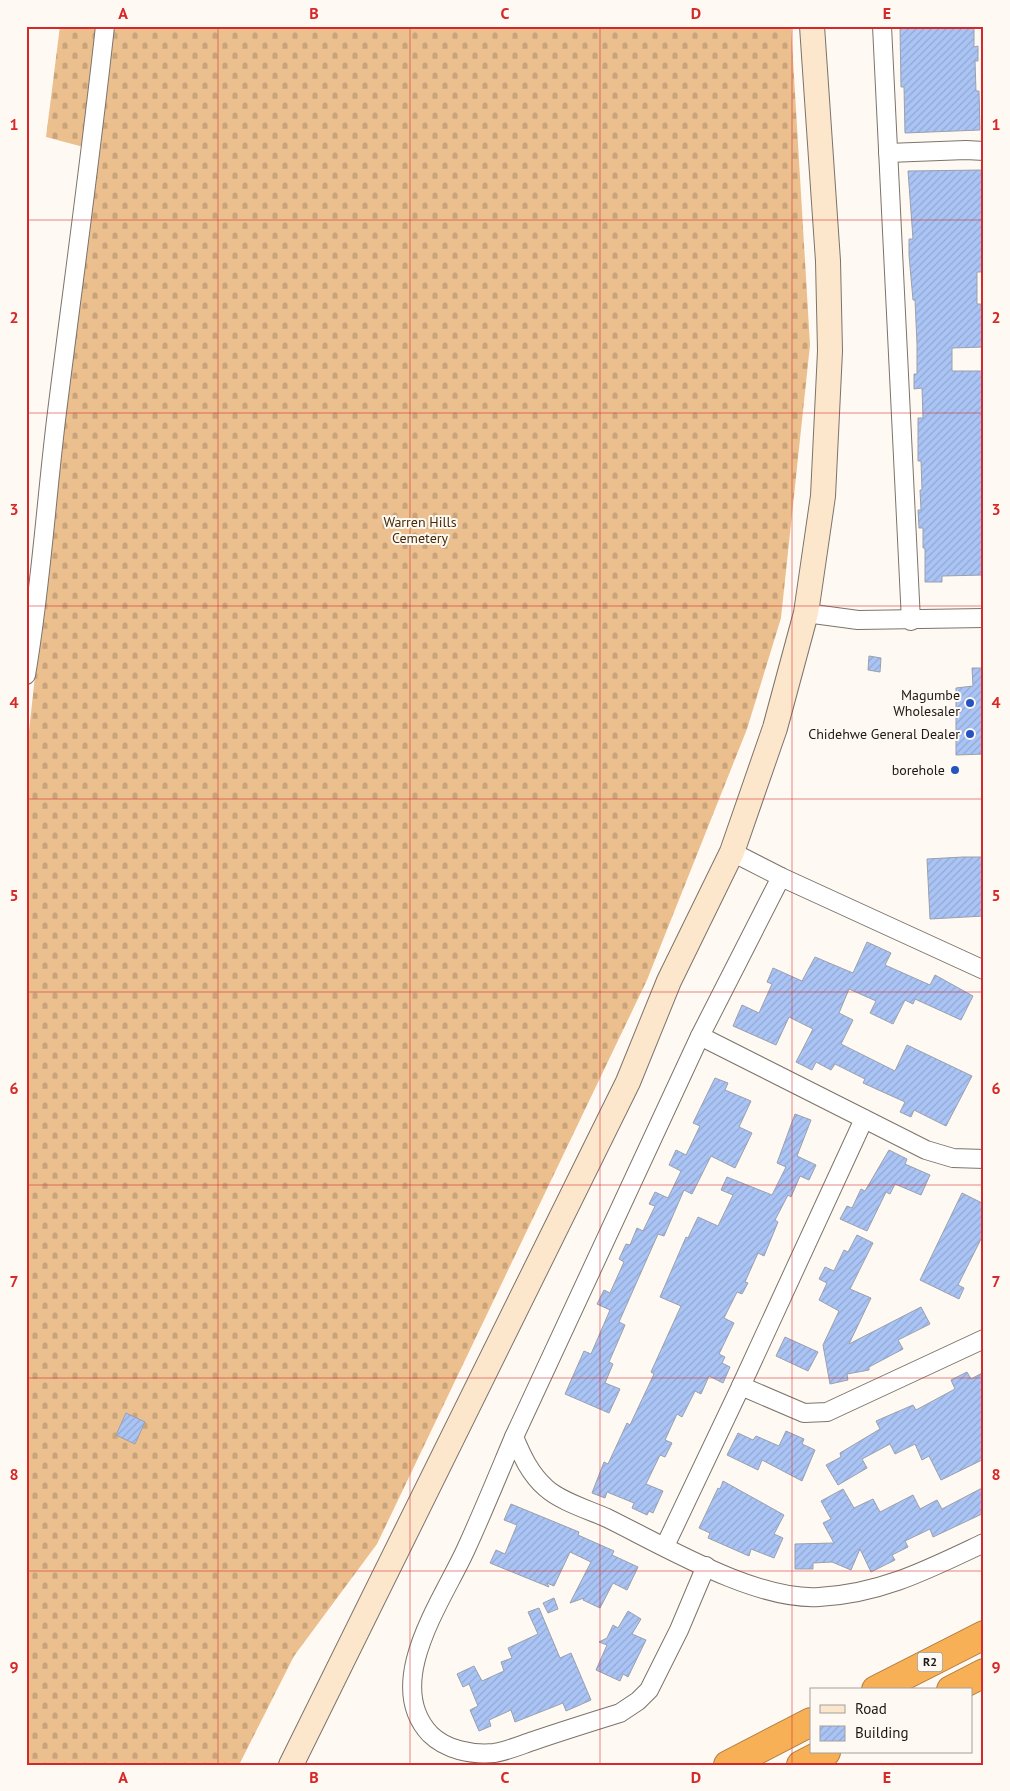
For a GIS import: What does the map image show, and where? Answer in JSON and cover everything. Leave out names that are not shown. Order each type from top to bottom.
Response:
[{"type":"highway","name":"R2","points":[[880,1688],[984,1635]]},
{"type":"highway","name":"R2","points":[[955,1688],[984,1673]]},
{"type":"highway","points":[[728,1765],[810,1723]]},
{"type":"highway","points":[[801,1765],[822,1754]]},
{"type":"street","points":[[26,675],[33,635],[56,413],[89,175],[105,26]]},
{"type":"street","points":[[291,1765],[628,1082],[669,981],[732,852],[775,728],[806,613],[823,496],[830,351],[828,261],[812,26]]},
{"type":"street","points":[[882,26],[911,621]]},
{"type":"street","points":[[888,153],[984,151]]},
{"type":"street","points":[[806,613],[837,619],[911,621],[984,618]]},
{"type":"street","points":[[732,852],[780,877],[984,970]]},
{"type":"street","points":[[706,1566],[679,1630],[648,1690],[638,1701],[620,1713],[495,1753],[474,1753],[450,1747],[437,1741],[425,1728],[414,1707],[412,1686],[418,1651],[481,1517],[514,1438],[700,1036],[780,877]]},
{"type":"street","points":[[700,1036],[926,1150],[944,1156],[984,1159]]},
{"type":"street","points":[[665,1546],[864,1119]]},
{"type":"street","points":[[741,1386],[804,1413],[826,1412],[984,1339]]},
{"type":"street","points":[[514,1438],[529,1468],[548,1490],[706,1566],[748,1583],[793,1597],[819,1597],[871,1591],[915,1576],[984,1543]]},
{"type":"green space","name":"Warren Hills Cemetery","points":[[60,26],[791,26],[810,345],[781,618],[747,729],[647,980],[377,1544],[294,1656],[239,1765],[26,1765],[26,760],[91,149],[46,137]]},
{"type":"building","points":[[974,26],[974,47],[978,46],[978,61],[975,61],[976,91],[979,91],[980,130],[905,133],[904,87],[901,87],[900,27]]},
{"type":"building","points":[[982,170],[984,272],[977,272],[977,304],[981,304],[984,347],[952,348],[952,371],[984,371],[984,575],[942,576],[942,582],[925,582],[925,548],[923,548],[923,528],[919,528],[918,510],[921,510],[920,490],[922,490],[921,461],[918,461],[918,418],[923,418],[922,388],[914,389],[914,374],[917,374],[917,344],[915,300],[913,300],[909,255],[909,239],[913,239],[908,171]]},
{"type":"building","points":[[869,656],[881,658],[880,672],[868,670]]},
{"type":"building","points":[[972,668],[984,668],[984,754],[956,755],[956,688],[973,686]]},
{"type":"building","points":[[984,857],[984,916],[930,919],[927,859]]},
{"type":"building","points":[[867,942],[891,953],[885,965],[930,985],[935,975],[973,996],[961,1020],[915,999],[913,1004],[905,1000],[893,1024],[870,1013],[876,1001],[849,989],[839,1013],[853,1020],[841,1044],[895,1071],[907,1045],[972,1076],[946,1126],[914,1110],[911,1117],[900,1112],[905,1102],[863,1083],[865,1079],[835,1064],[831,1070],[816,1062],[812,1070],[796,1062],[813,1029],[789,1017],[776,1045],[733,1026],[742,1005],[759,1013],[772,984],[767,982],[773,968],[802,981],[815,957],[853,973]]},
{"type":"building","points":[[715,1078],[728,1083],[725,1090],[751,1101],[739,1127],[752,1133],[735,1168],[711,1156],[692,1194],[684,1190],[664,1236],[658,1234],[619,1322],[625,1325],[609,1362],[613,1364],[605,1383],[620,1389],[609,1413],[565,1394],[584,1351],[591,1354],[610,1310],[597,1304],[604,1290],[610,1293],[624,1262],[619,1259],[626,1244],[630,1245],[637,1228],[643,1231],[655,1206],[649,1204],[655,1192],[668,1198],[681,1171],[669,1165],[676,1150],[686,1155],[700,1126],[693,1123]]},
{"type":"building","points":[[795,1114],[811,1120],[797,1156],[816,1165],[809,1180],[800,1176],[791,1197],[788,1195],[775,1220],[778,1222],[764,1256],[758,1253],[745,1282],[748,1283],[742,1294],[737,1292],[724,1318],[734,1323],[719,1354],[725,1357],[722,1363],[730,1367],[723,1383],[709,1376],[701,1394],[695,1391],[682,1417],[677,1414],[665,1440],[672,1443],[665,1457],[660,1455],[646,1484],[663,1491],[653,1513],[649,1511],[647,1515],[632,1508],[634,1503],[607,1492],[605,1498],[592,1493],[604,1462],[608,1464],[627,1423],[630,1425],[654,1374],[651,1372],[681,1306],[660,1297],[686,1237],[688,1238],[698,1217],[718,1226],[733,1195],[721,1190],[727,1177],[772,1195],[786,1167],[777,1163]]},
{"type":"building","points":[[889,1150],[907,1159],[905,1164],[930,1175],[921,1195],[895,1184],[890,1194],[886,1192],[867,1231],[840,1219],[847,1206],[852,1208],[861,1189],[865,1191]]},
{"type":"building","points":[[962,1193],[984,1204],[984,1233],[958,1285],[964,1288],[959,1299],[920,1280]]},
{"type":"building","points":[[857,1235],[873,1243],[850,1289],[871,1298],[849,1344],[921,1307],[930,1324],[898,1340],[903,1349],[869,1367],[869,1370],[847,1374],[848,1380],[830,1384],[823,1345],[839,1311],[819,1300],[827,1283],[819,1279],[825,1267],[834,1271],[844,1250],[848,1252]]},
{"type":"building","points":[[785,1337],[818,1352],[808,1371],[776,1356]]},
{"type":"building","points":[[967,1372],[971,1379],[984,1372],[984,1459],[941,1480],[929,1456],[922,1460],[915,1444],[895,1454],[890,1444],[862,1459],[867,1468],[838,1485],[826,1465],[841,1457],[840,1453],[880,1429],[876,1421],[913,1405],[916,1410],[955,1389],[951,1380]]},
{"type":"building","points":[[126,1413],[145,1422],[135,1444],[116,1435]]},
{"type":"building","points":[[786,1431],[804,1439],[802,1444],[815,1450],[802,1481],[762,1460],[758,1470],[727,1455],[738,1433],[753,1440],[756,1436],[779,1446]]},
{"type":"building","points":[[723,1481],[784,1515],[774,1534],[783,1538],[774,1558],[751,1549],[749,1556],[708,1538],[710,1533],[699,1528]]},
{"type":"building","points":[[984,1487],[984,1513],[933,1537],[930,1529],[905,1541],[908,1547],[892,1555],[895,1560],[871,1572],[860,1549],[851,1570],[832,1562],[813,1563],[813,1569],[795,1569],[795,1544],[834,1543],[823,1523],[831,1519],[821,1501],[843,1489],[854,1508],[873,1499],[880,1512],[913,1495],[920,1509],[937,1500],[942,1509]]},
{"type":"building","points":[[511,1504],[579,1532],[578,1535],[614,1551],[612,1555],[638,1567],[627,1590],[613,1583],[600,1608],[583,1600],[584,1598],[570,1603],[591,1562],[570,1552],[554,1586],[547,1583],[549,1587],[490,1563],[496,1550],[505,1554],[517,1525],[504,1520]]},
{"type":"building","points":[[554,1598],[558,1609],[548,1613],[543,1603]]},
{"type":"building","points":[[539,1608],[560,1658],[571,1653],[591,1700],[566,1711],[563,1703],[515,1722],[511,1710],[489,1720],[491,1726],[479,1731],[470,1710],[478,1706],[469,1684],[463,1687],[457,1674],[474,1666],[482,1681],[504,1671],[501,1662],[512,1658],[508,1648],[538,1634],[528,1612]]},
{"type":"building","points":[[628,1611],[641,1619],[632,1634],[646,1640],[628,1677],[623,1674],[620,1681],[596,1670],[607,1645],[599,1642],[607,1638],[613,1625],[618,1628]]},
{"type":"place","name":"Magumbe Wholesaler","points":[[970,703]]},
{"type":"place","name":"Chidehwe General Dealer","points":[[970,734]]},
{"type":"place","name":"borehole","points":[[955,770]]}]
